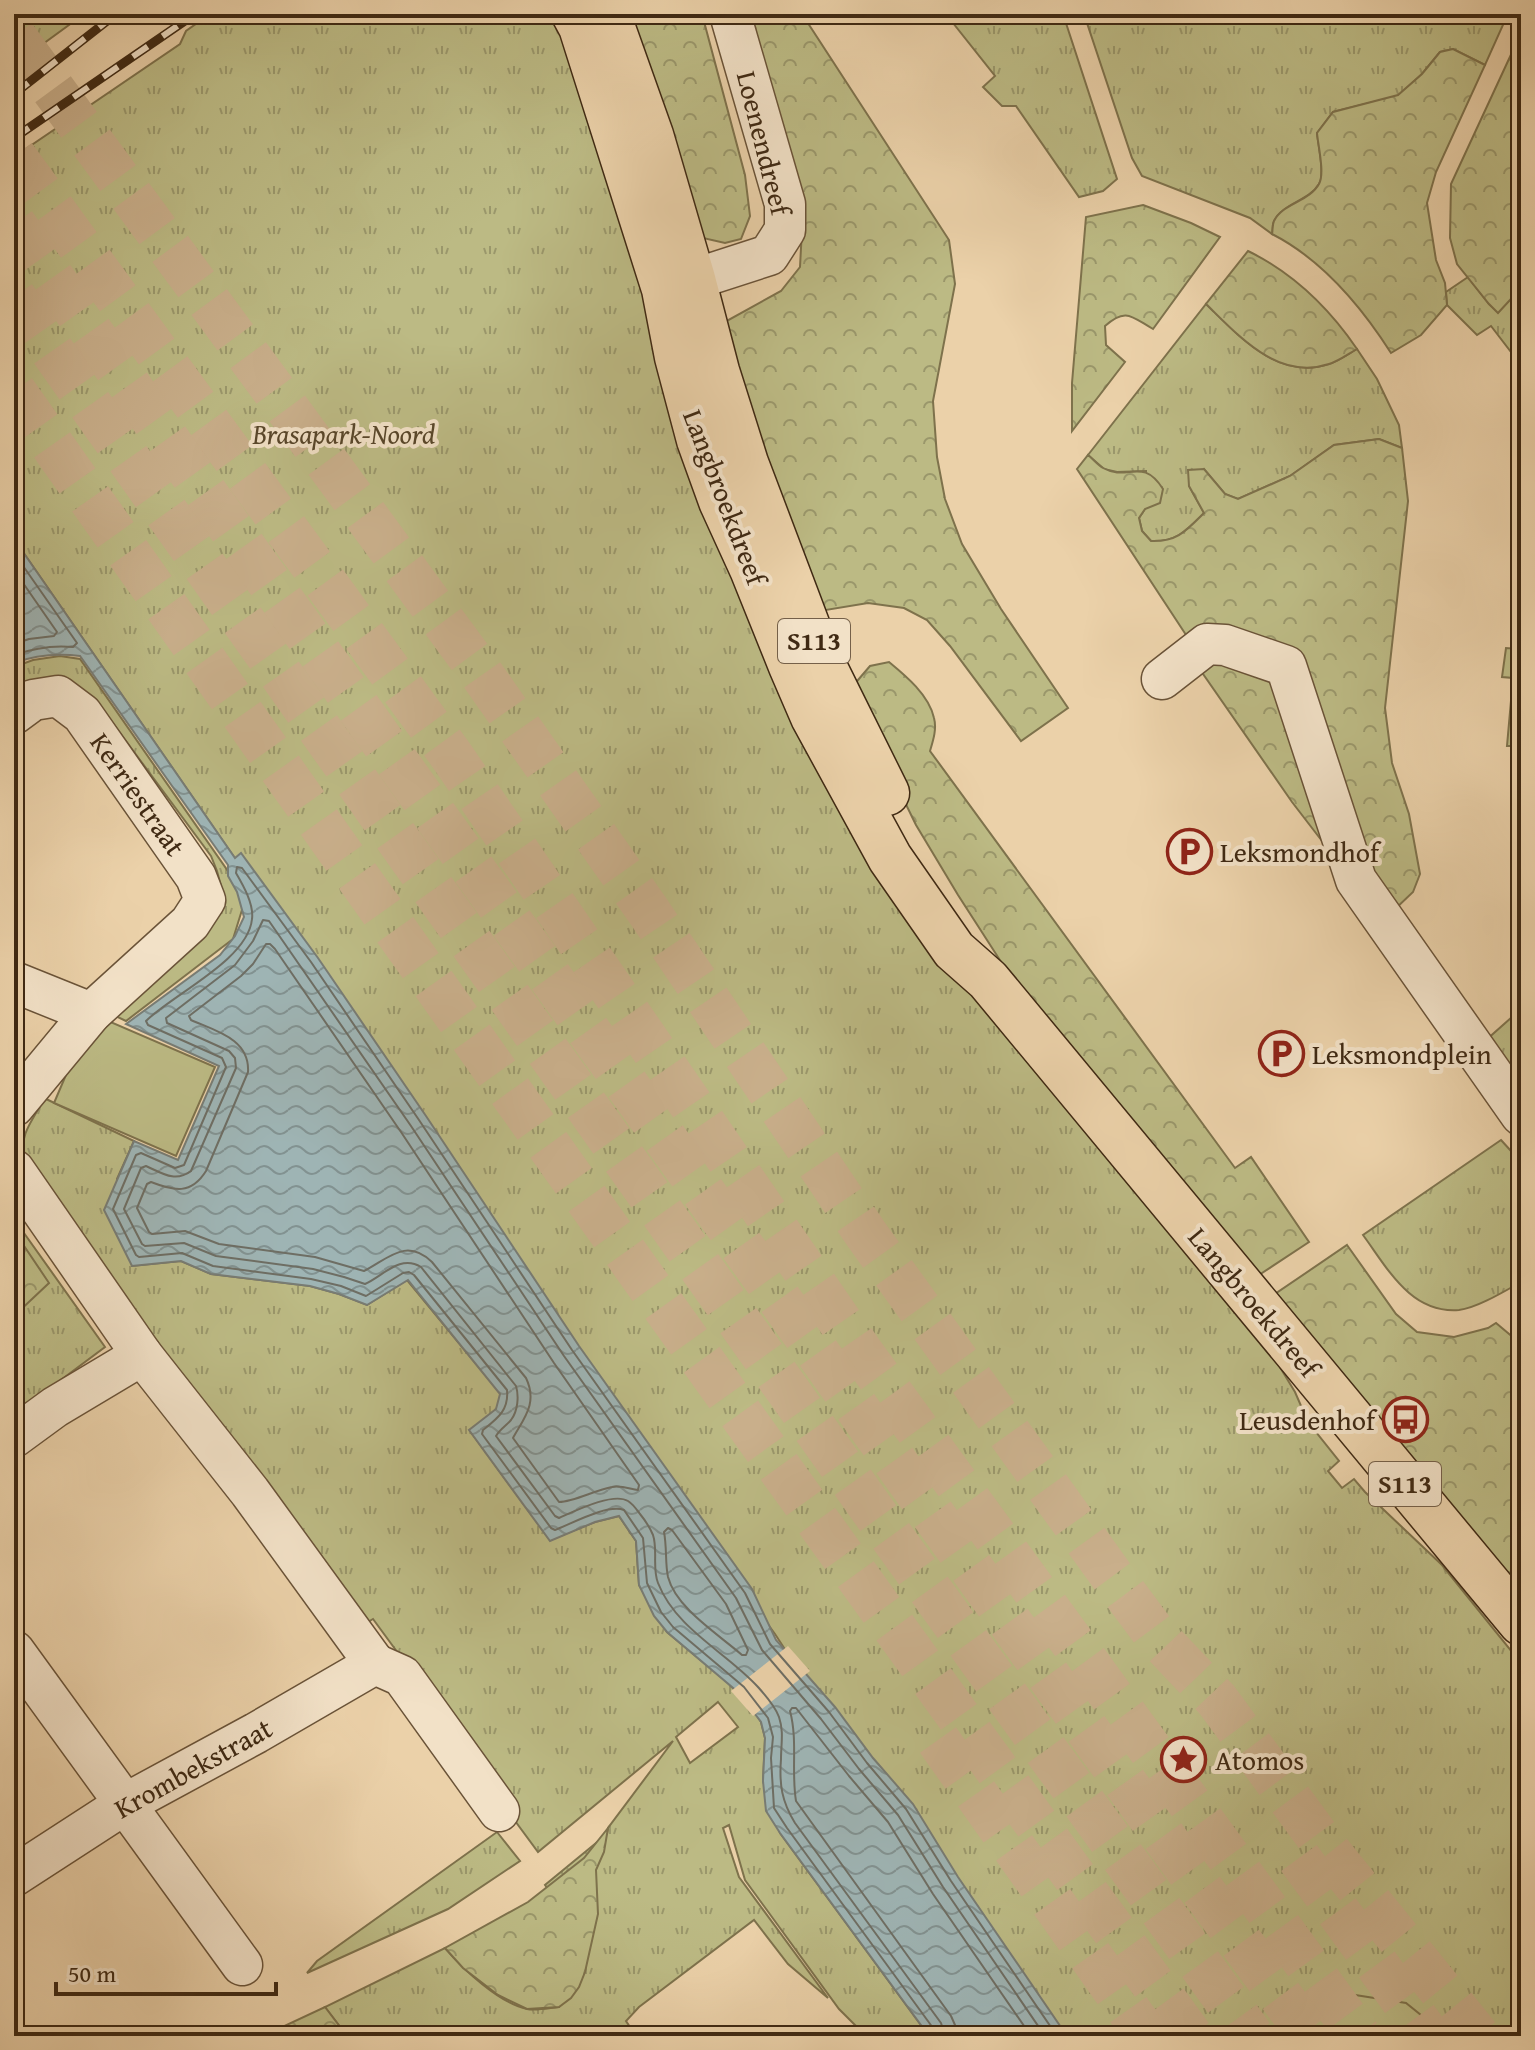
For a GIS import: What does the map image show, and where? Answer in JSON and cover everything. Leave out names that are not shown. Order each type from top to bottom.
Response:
[{"type":"main road","name":"Langbroekdreef","points":[[574,14],[678,284],[717,371],[746,463],[819,656],[933,881],[971,939],[988,980],[1521,1623]]},
{"type":"main road","name":"Langbroekdreef","points":[[608,14],[651,135],[678,284]]},
{"type":"street","name":"Loenendreef","points":[[678,284],[769,255],[785,230],[785,204],[730,14]]},
{"type":"street","points":[[1162,679],[1207,644],[1225,645],[1286,666],[1356,880],[1516,1108]]},
{"type":"street","name":"Kerriestraat","points":[[24,707],[58,696],[82,714],[196,877],[205,900],[190,923],[91,1013]]},
{"type":"street","points":[[14,982],[91,1013],[21,1085]]},
{"type":"street","points":[[14,1170],[142,1355],[250,1492],[375,1664],[402,1676],[499,1811]]},
{"type":"street","points":[[14,1437],[55,1407],[142,1355]]},
{"type":"street","points":[[14,1651],[242,1965]]},
{"type":"street","name":"Krombekstraat","points":[[14,1876],[125,1804],[375,1664]]},
{"type":"green space","points":[[14,14],[84,14],[14,65]]},
{"type":"green space","name":"Brasapark-Noord","points":[[210,14],[558,14],[775,667],[1267,1346],[1295,1392],[1308,1422],[1339,1461],[1328,1471],[1342,1488],[1354,1479],[1442,1565],[1521,1663],[1521,2036],[1054,2036],[714,1551],[14,539],[14,157],[180,44],[186,31]]},
{"type":"green space","points":[[618,14],[702,14],[745,175],[750,216],[741,239],[725,243],[694,236]]},
{"type":"green space","points":[[747,14],[802,14],[949,240],[955,284],[933,401],[937,457],[945,499],[962,544],[1001,609],[1068,708],[1021,741],[927,620],[904,608],[868,603],[820,611],[723,323],[781,291],[800,267],[802,229]]},
{"type":"green space","points":[[928,14],[1063,14],[1117,179],[1103,191],[1079,197],[1016,106],[1002,106],[983,87],[995,76],[949,18],[933,20]]},
{"type":"green space","points":[[1084,14],[1507,16],[1485,65],[1453,49],[1440,52],[1398,96],[1333,112],[1317,133],[1321,167],[1319,184],[1278,215],[1272,234],[1250,218],[1142,176],[1132,158]]},
{"type":"green space","points":[[1521,33],[1521,288],[1498,313],[1457,264],[1450,238],[1451,184]]},
{"type":"green space","points":[[1453,49],[1485,65],[1436,172],[1427,203],[1447,305],[1421,335],[1391,353],[1367,318],[1324,271],[1272,234],[1273,224],[1283,210],[1309,195],[1319,184],[1321,167],[1317,133],[1333,112],[1398,95],[1422,74],[1440,52]]},
{"type":"green space","points":[[1143,205],[1220,237],[1153,329],[1124,315],[1105,326],[1106,345],[1125,362],[1072,431],[1072,383],[1086,217]]},
{"type":"green space","points":[[1248,251],[1280,270],[1309,293],[1357,349],[1329,364],[1310,368],[1276,361],[1246,342],[1206,304]]},
{"type":"green space","points":[[1468,277],[1498,312],[1521,288],[1521,365],[1491,326],[1477,335],[1447,305],[1446,292]]},
{"type":"green space","points":[[1206,304],[1246,342],[1276,361],[1310,368],[1329,364],[1357,349],[1377,379],[1399,425],[1402,448],[1379,439],[1334,445],[1290,476],[1238,499],[1225,494],[1204,469],[1189,486],[1204,513],[1174,537],[1151,541],[1142,531],[1139,518],[1145,509],[1146,471],[1104,469],[1088,455]]},
{"type":"green space","points":[[1379,439],[1402,448],[1408,501],[1385,708],[1392,763],[1409,814],[1420,874],[1413,892],[1393,911],[1380,897],[1302,695],[1192,644],[1077,469],[1088,455],[1112,472],[1141,472],[1155,479],[1163,489],[1160,503],[1145,509],[1139,518],[1142,531],[1151,541],[1160,541],[1180,534],[1204,513],[1189,486],[1188,470],[1204,469],[1225,494],[1238,499],[1290,476],[1334,445]]},
{"type":"green space","points":[[1521,637],[1521,774],[1514,765],[1517,746],[1507,746],[1513,678],[1502,677],[1506,648],[1519,649]]},
{"type":"green space","points":[[60,656],[80,659],[246,897],[233,939],[126,1021],[99,1008],[221,886],[211,856],[100,706],[14,702],[14,667]]},
{"type":"green space","points":[[1209,660],[1256,663],[1274,688],[1299,758],[1322,841],[1201,671]]},
{"type":"green space","points":[[889,662],[916,687],[931,710],[935,726],[930,751],[1235,1168],[1251,1157],[1309,1242],[1256,1277],[1005,968],[916,825],[852,687],[870,666]]},
{"type":"green space","points":[[1521,1009],[1521,1070],[1512,1080],[1485,1041]]},
{"type":"green space","points":[[92,1014],[215,1067],[176,1156],[54,1103]]},
{"type":"green space","points":[[44,1098],[134,1141],[117,1179],[132,1266],[181,1261],[211,1274],[310,1286],[367,1305],[407,1280],[501,1394],[497,1409],[470,1431],[550,1540],[619,1516],[636,1541],[639,1585],[667,1632],[728,1683],[753,1709],[761,1722],[765,1738],[763,1781],[780,1833],[929,2036],[866,2036],[839,2009],[745,1880],[729,1825],[723,1828],[739,1877],[828,1998],[788,1964],[754,1920],[639,2007],[626,2021],[636,2036],[347,2036],[325,2007],[445,1948],[493,1993],[516,2006],[531,2010],[559,2007],[591,1942],[594,1929],[559,1904],[545,1885],[607,1834],[608,1828],[673,1741],[538,1852],[507,1810],[511,1807],[373,1619],[363,1625],[135,1314],[23,1155],[26,1132]],"holes":[[[718,1702],[738,1727],[690,1763],[676,1737]]]},
{"type":"green space","points":[[1501,1140],[1521,1162],[1521,1200],[1513,1209],[1521,1218],[1521,1282],[1466,1309],[1442,1309],[1427,1305],[1402,1287],[1363,1235]]},
{"type":"green space","points":[[14,1219],[105,1347],[14,1415]]},
{"type":"green space","points":[[14,1231],[49,1283],[14,1316]]},
{"type":"green space","points":[[1347,1245],[1396,1314],[1417,1332],[1454,1337],[1496,1323],[1521,1344],[1521,1595],[1272,1296]]},
{"type":"green space","points":[[608,1828],[604,1852],[596,1870],[598,1914],[585,1972],[571,1998],[559,2007],[527,2009],[498,1995],[463,1968],[445,1948],[528,1902],[584,1858]]},
{"type":"green space","points":[[497,1832],[520,1861],[448,1909],[307,1973],[317,1961]]},
{"type":"green space","points":[[1317,1989],[1406,2003],[1447,2036],[1264,2036]]},
{"type":"green space","points":[[325,2007],[347,2036],[263,2036]]},
{"type":"water","points":[[14,539],[235,858],[241,853],[318,958],[579,1346],[752,1589],[776,1640],[913,1804],[958,1877],[1067,2036],[929,2036],[766,1811],[763,1781],[765,1738],[761,1722],[739,1693],[667,1632],[654,1616],[639,1585],[636,1541],[619,1516],[595,1522],[550,1541],[469,1430],[496,1409],[500,1394],[408,1280],[367,1305],[310,1286],[211,1274],[181,1261],[132,1266],[104,1210],[134,1141],[178,1160],[219,1066],[126,1024],[220,955],[235,936],[244,917],[237,892],[228,876],[228,865],[80,656],[46,655],[14,663]]},
{"type":"pier","points":[[788,1646],[810,1671],[753,1716],[731,1691]]},
{"type":"tunnel","points":[[14,36],[471,659],[649,912],[866,1234],[1112,1576],[1158,1638],[1217,1700],[1326,1848],[1478,2036]]},
{"type":"tunnel","points":[[14,156],[451,755],[861,1352],[1359,2036]]},
{"type":"tunnel","points":[[14,224],[909,1481],[1310,2036]]},
{"type":"tunnel","points":[[14,297],[871,1508],[1252,2036]]},
{"type":"tunnel","points":[[14,391],[599,1216],[1191,2036]]},
{"type":"tunnel","points":[[938,1740],[1147,2036]]},
{"type":"tunnel","points":[[1299,1858],[1429,2036]]},
{"type":"railway","points":[[14,94],[116,14]]},
{"type":"railway","points":[[14,138],[195,14]]},
{"type":"place","name":"Leksmondhof","points":[[1189,852]]},
{"type":"place","name":"Leksmondplein","points":[[1281,1054]]},
{"type":"place","name":"Leusdenhof","points":[[1406,1420]]},
{"type":"place","name":"Atomos","points":[[1184,1760]]}]
